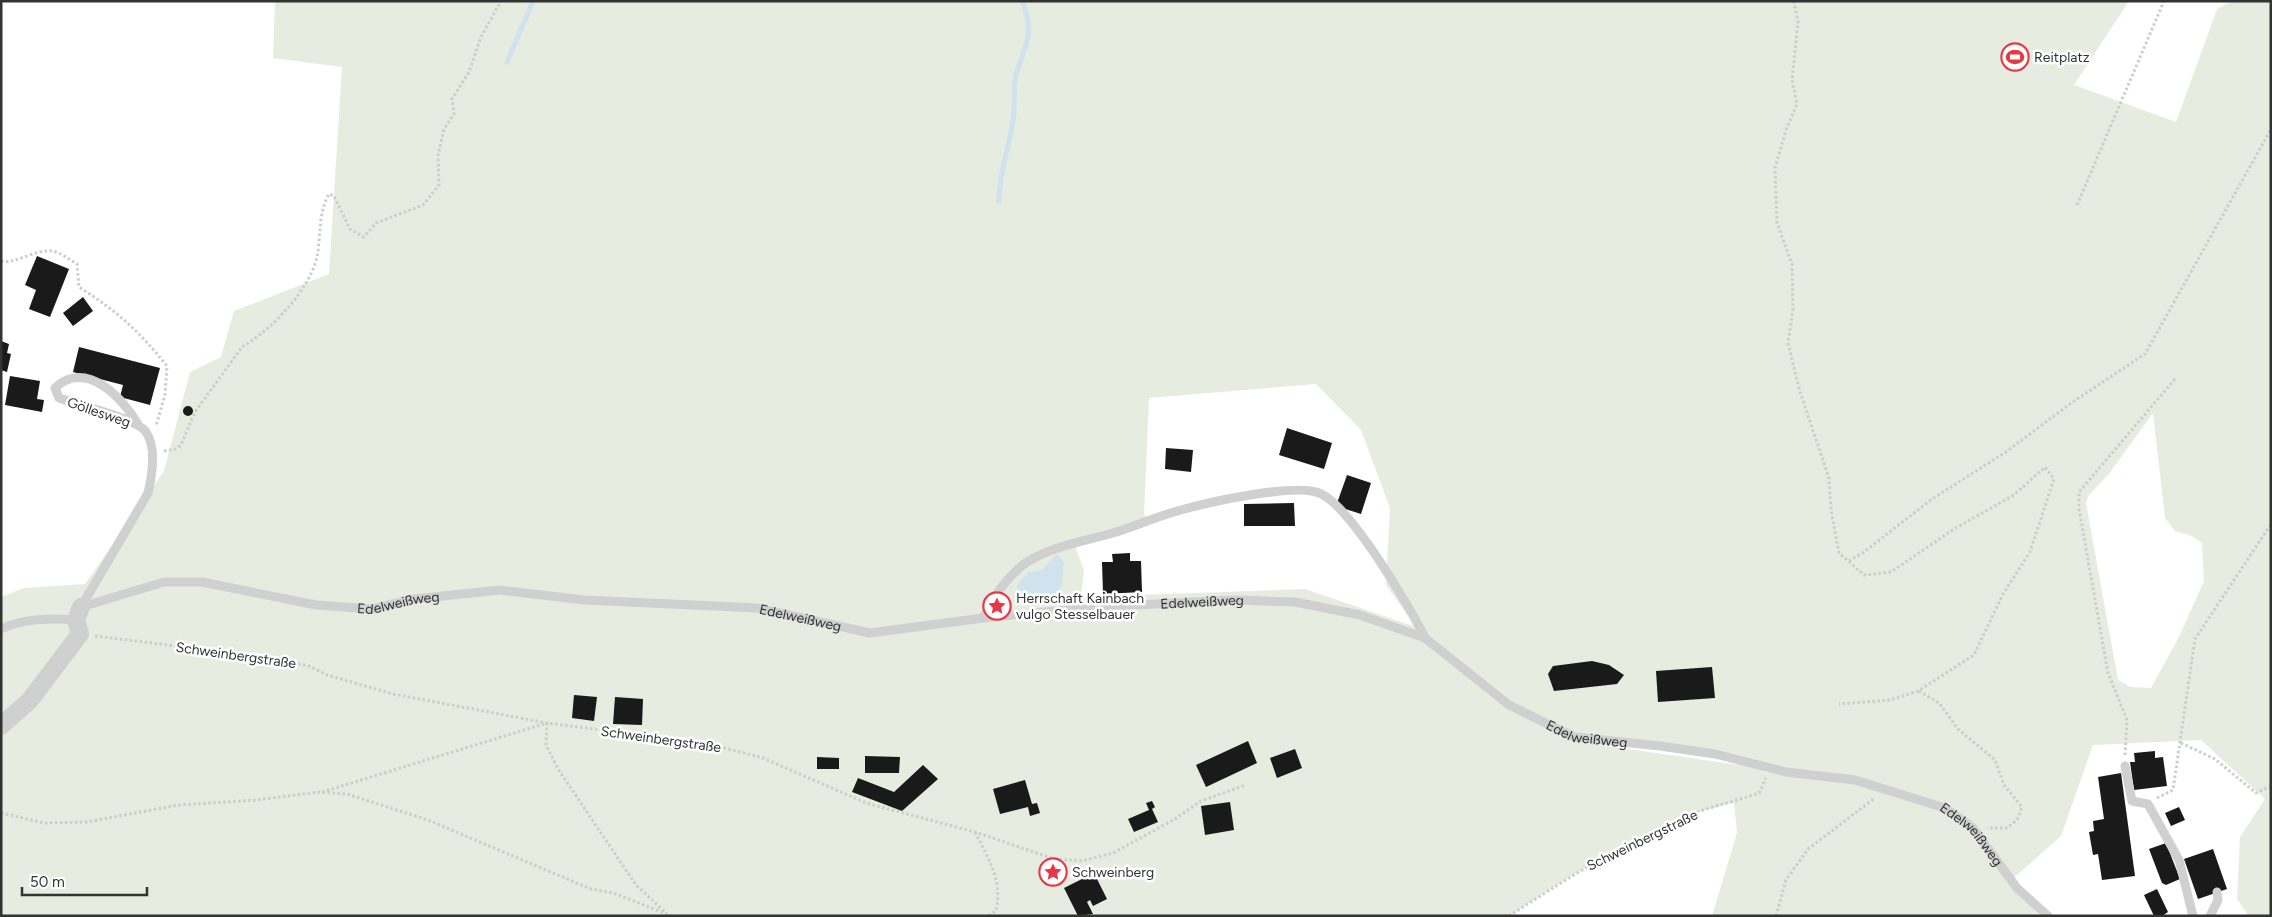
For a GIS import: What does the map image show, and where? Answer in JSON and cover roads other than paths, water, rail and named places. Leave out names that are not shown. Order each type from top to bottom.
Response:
[{"type":"street","points":[[1,726],[30,700],[79,620]]},
{"type":"lane","name":"Göllesweg","points":[[79,620],[148,493],[152,450],[143,429],[112,389],[81,378],[64,380],[55,388],[59,398],[116,416],[143,429]]},
{"type":"lane","points":[[983,618],[995,594],[1026,563],[1052,550],[1115,533],[1181,510],[1279,491],[1305,489],[1320,493],[1336,506],[1351,523],[1406,601],[1426,638]]},
{"type":"lane","name":"Edelweißweg","points":[[1,629],[14,623],[55,618],[79,620],[164,582],[202,582],[316,605],[372,609],[414,599],[500,590],[584,600],[758,608],[870,633],[983,618],[1096,608],[1234,600],[1295,602],[1360,615],[1426,638],[1509,705],[1574,737],[1716,754],[1770,768],[1855,780],[1945,808],[1973,828],[2017,888],[2048,916]]},
{"type":"lane","points":[[2125,766],[2132,801],[2148,804],[2179,860],[2193,916]]},
{"type":"lane","points":[[2210,916],[2218,900],[2217,892]]},
{"type":"water","points":[[1057,554],[1064,562],[1062,581],[1058,593],[1042,600],[1033,600],[1022,594],[1016,586],[1029,572],[1042,570]]},
{"type":"waterway","points":[[507,62],[533,1]]},
{"type":"waterway","points":[[999,201],[1002,171],[1014,115],[1015,80],[1026,47],[1029,31],[1022,1]]},
{"type":"place","name":"Reitplatz","points":[[2015,57]]},
{"type":"place","name":"Herrschaft Kainbach vulgo Stesselbauer","points":[[997,606]]},
{"type":"place","name":"Schweinberg","points":[[1053,872]]}]
